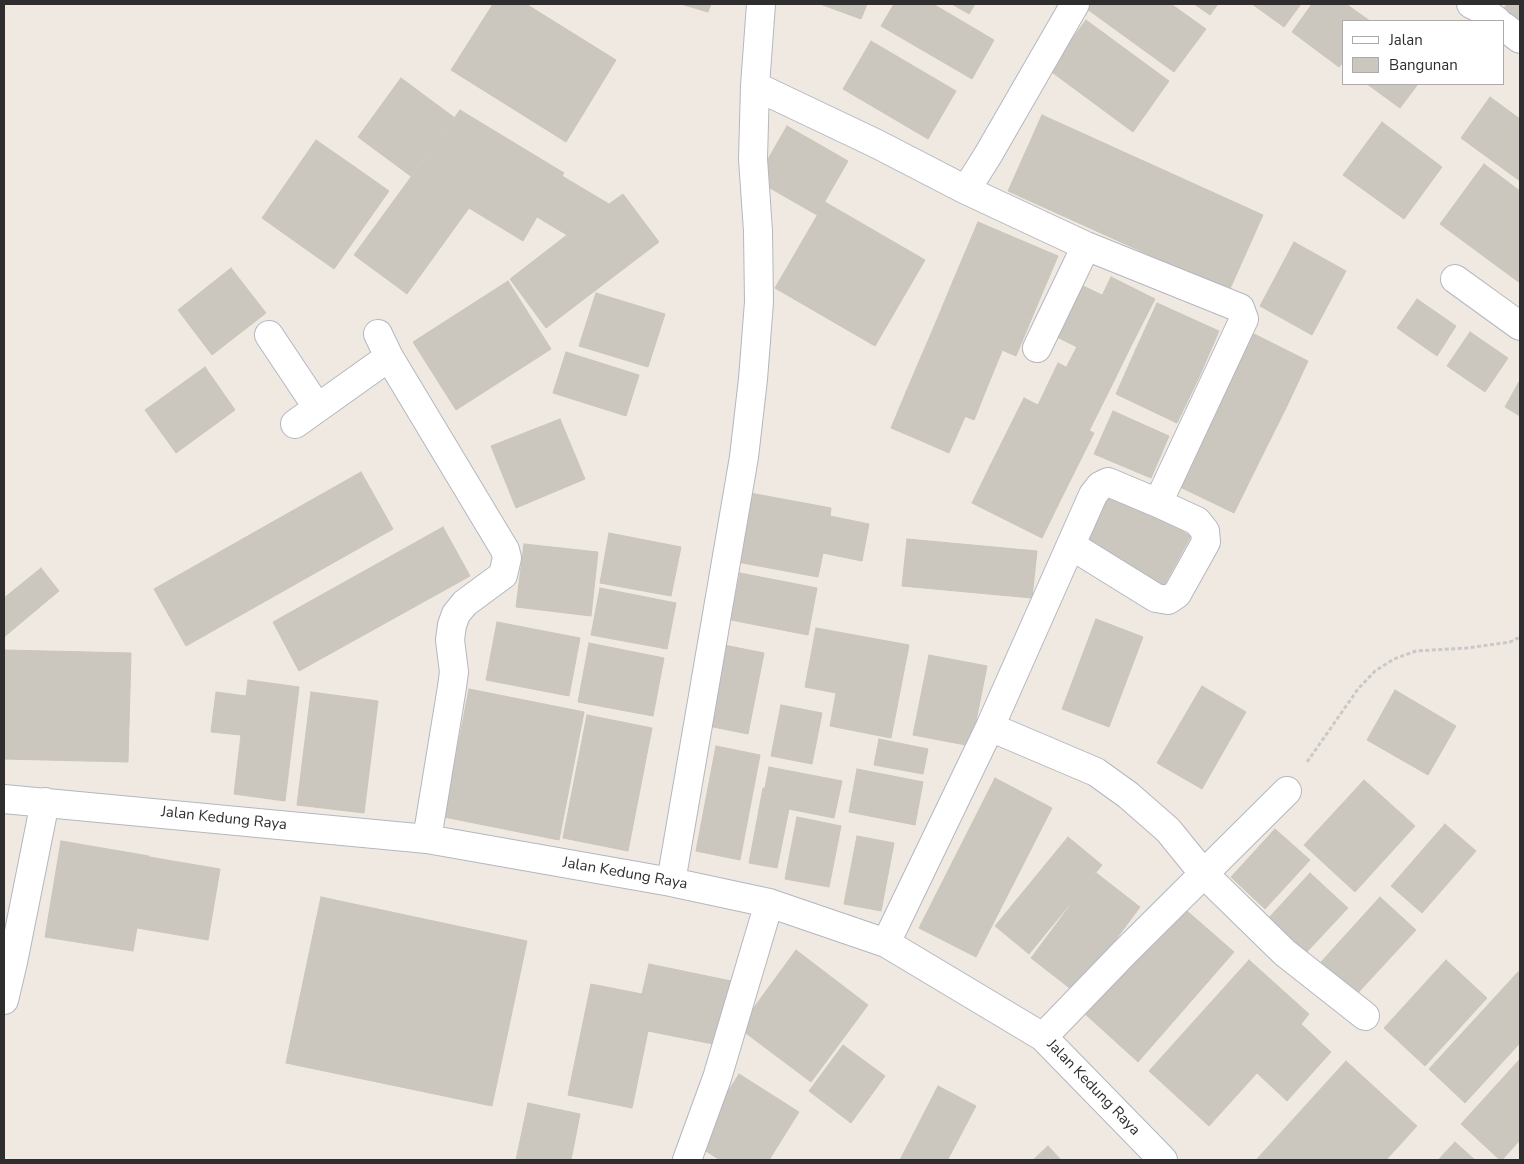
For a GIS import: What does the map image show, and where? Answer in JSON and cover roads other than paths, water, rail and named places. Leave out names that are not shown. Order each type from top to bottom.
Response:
[{"type":"street","points":[[671,882],[744,457],[753,379],[759,302],[758,230],[753,159],[754,86],[761,4]]},
{"type":"street","points":[[966,190],[1075,4]]},
{"type":"street","points":[[1504,27],[1520,39]]},
{"type":"street","points":[[754,86],[878,144],[966,190],[1086,246],[1240,308],[1244,319],[1158,502]]},
{"type":"street","points":[[1037,348],[1086,246]]},
{"type":"street","points":[[1455,279],[1520,326]]},
{"type":"street","points":[[269,335],[316,407]]},
{"type":"street","points":[[295,424],[384,345],[506,550],[507,558],[502,575],[466,603],[456,614],[452,625],[450,640],[454,672],[427,839]]},
{"type":"street","points":[[886,943],[990,727],[1072,546],[1093,495],[1100,486],[1108,482],[1158,502],[1197,521],[1205,531],[1206,542],[1177,594],[1168,600],[1156,598],[1072,546]]},
{"type":"street","points":[[990,727],[1096,772],[1128,795],[1168,830],[1203,873],[1285,953],[1365,1016]]},
{"type":"street","points":[[1043,1037],[1203,873],[1287,791]]},
{"type":"street","name":"Jalan Kedung Raya","points":[[4,799],[427,839],[671,882],[769,903],[886,943],[1043,1037],[1163,1160]]},
{"type":"street","points":[[4,1000],[44,802]]},
{"type":"street","points":[[687,1160],[716,1078],[769,903]]}]
